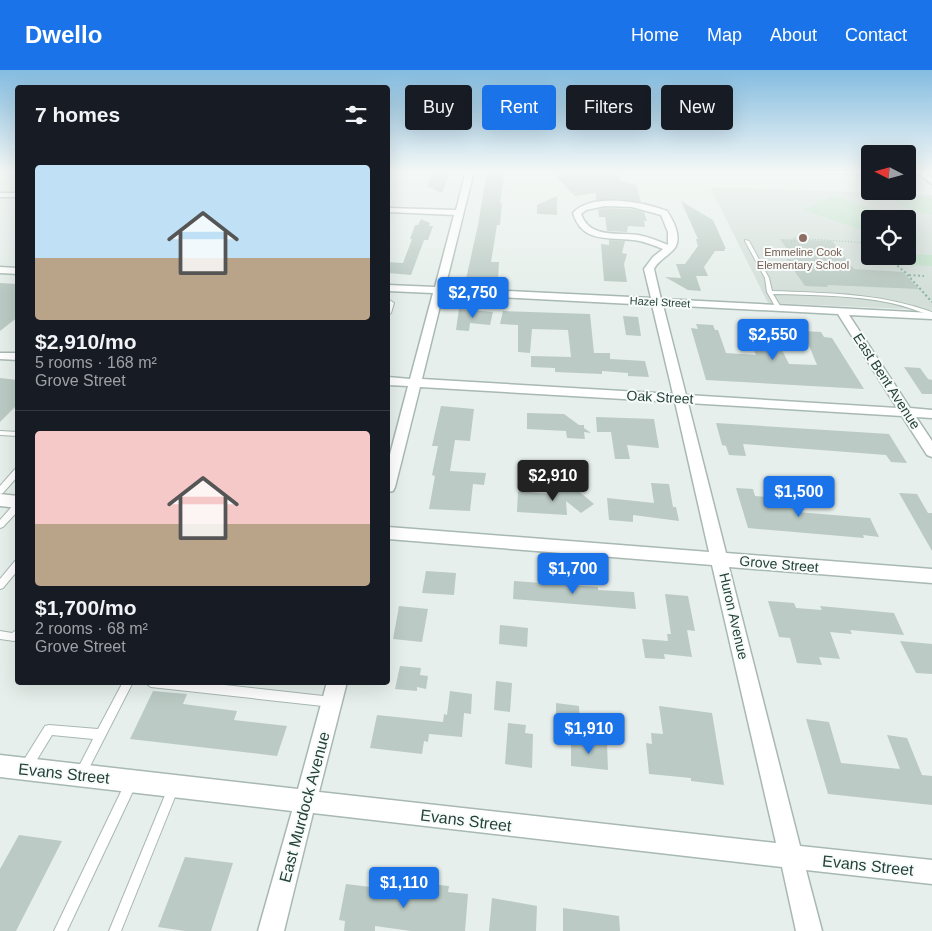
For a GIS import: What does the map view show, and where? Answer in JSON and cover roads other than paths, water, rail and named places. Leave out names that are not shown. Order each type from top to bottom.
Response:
[{"type":"street","points":[[390,480],[459,213],[416,211]]},
{"type":"street","points":[[579,211],[577,213],[579,224],[592,232],[642,238],[670,249],[674,244],[674,238],[667,218],[659,211]]},
{"type":"street","name":"Huron Avenue","points":[[670,249],[653,260],[649,266],[810,931]]},
{"type":"street","points":[[0,270],[15,270]]},
{"type":"street","name":"Hazel Street","points":[[390,288],[779,309],[932,315]]},
{"type":"street","name":"East Bent Avenue","points":[[841,311],[932,452]]},
{"type":"street","points":[[0,356],[15,358]]},
{"type":"street","name":"Oak Street","points":[[390,381],[932,414]]},
{"type":"street","points":[[0,500],[15,502]]},
{"type":"street","name":"Grove Street","points":[[390,533],[932,576]]},
{"type":"street","name":"East Murdock Avenue","points":[[271,931],[334,692]]},
{"type":"street","name":"Evans Street","points":[[0,766],[932,872]]},
{"type":"lane","points":[[747,241],[767,278],[770,292],[779,309]]},
{"type":"lane","points":[[770,292],[878,298],[909,304],[932,315]]},
{"type":"lane","points":[[0,433],[15,434]]},
{"type":"lane","points":[[0,491],[15,474]]},
{"type":"lane","points":[[0,525],[15,507]]},
{"type":"lane","points":[[0,585],[15,567]]},
{"type":"lane","points":[[0,635],[15,636]]},
{"type":"lane","points":[[80,775],[126,685]]},
{"type":"lane","points":[[206,685],[334,692]]},
{"type":"lane","points":[[25,769],[49,730],[101,734]]},
{"type":"lane","points":[[60,931],[132,781]]},
{"type":"lane","points":[[115,931],[175,786]]},
{"type":"place","name":"Emmeline Cook Elementary School","points":[[803,238]]}]
